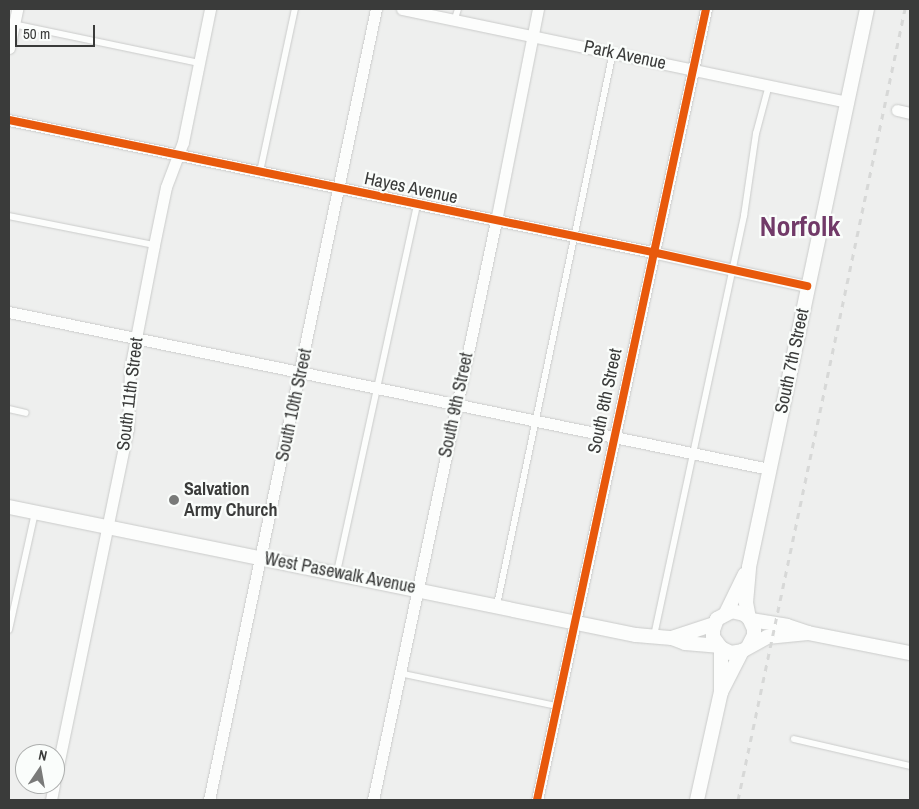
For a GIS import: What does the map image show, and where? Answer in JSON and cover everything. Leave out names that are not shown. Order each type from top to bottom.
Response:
[{"type":"street","points":[[9,48],[11,24],[17,9]]},
{"type":"street","name":"South 11th Street","points":[[63,744],[128,429],[130,369],[154,245],[166,187],[179,156],[210,9]]},
{"type":"street","name":"South 10th Street","points":[[210,800],[376,9]]},
{"type":"street","name":"Park Avenue","points":[[402,9],[457,14],[532,35],[848,102]]},
{"type":"street","name":"South 9th Street","points":[[372,800],[496,221],[538,9]]},
{"type":"street","name":"South 8th Street","points":[[537,800],[652,252],[706,9]]},
{"type":"street","name":"South 7th Street","points":[[750,619],[746,603],[749,567],[867,9]]},
{"type":"street","points":[[898,110],[910,113]]},
{"type":"street","name":"Hayes Avenue","points":[[9,120],[652,252],[807,286]]},
{"type":"street","points":[[9,312],[769,468]]},
{"type":"street","name":"West Pasewalk Avenue","points":[[9,507],[654,637],[672,638],[685,643],[719,647]]},
{"type":"street","name":"South 7th Street","points":[[726,613],[749,567]]},
{"type":"street","points":[[697,800],[721,692],[719,647],[713,637],[714,624],[726,613],[738,612],[750,619],[787,626],[808,633],[910,653]]},
{"type":"street","points":[[721,692],[754,635],[750,619]]},
{"type":"street","name":"West Pasewalk Avenue","points":[[672,638],[714,624]]},
{"type":"street","points":[[719,647],[731,653],[745,649],[767,637],[808,633]]},
{"type":"lane","points":[[260,172],[295,9]]},
{"type":"lane","points":[[11,24],[200,63]]},
{"type":"lane","points":[[497,605],[534,420],[613,52]]},
{"type":"lane","points":[[654,637],[749,187],[756,134],[769,85]]},
{"type":"lane","points":[[337,572],[375,387],[416,204]]},
{"type":"lane","points":[[9,216],[154,245]]},
{"type":"lane","points":[[9,409],[26,413]]},
{"type":"lane","points":[[9,630],[35,512]]},
{"type":"lane","points":[[399,673],[557,706]]},
{"type":"lane","points":[[794,739],[910,766]]},
{"type":"railway","points":[[738,800],[905,9]]},
{"type":"cycle path","points":[[537,800],[706,9]]},
{"type":"cycle path","points":[[9,120],[652,252],[807,286]]},
{"type":"place","name":"Salvation Army Church","points":[[174,500]]},
{"type":"district","name":"Norfolk","points":[[800,226]]}]
